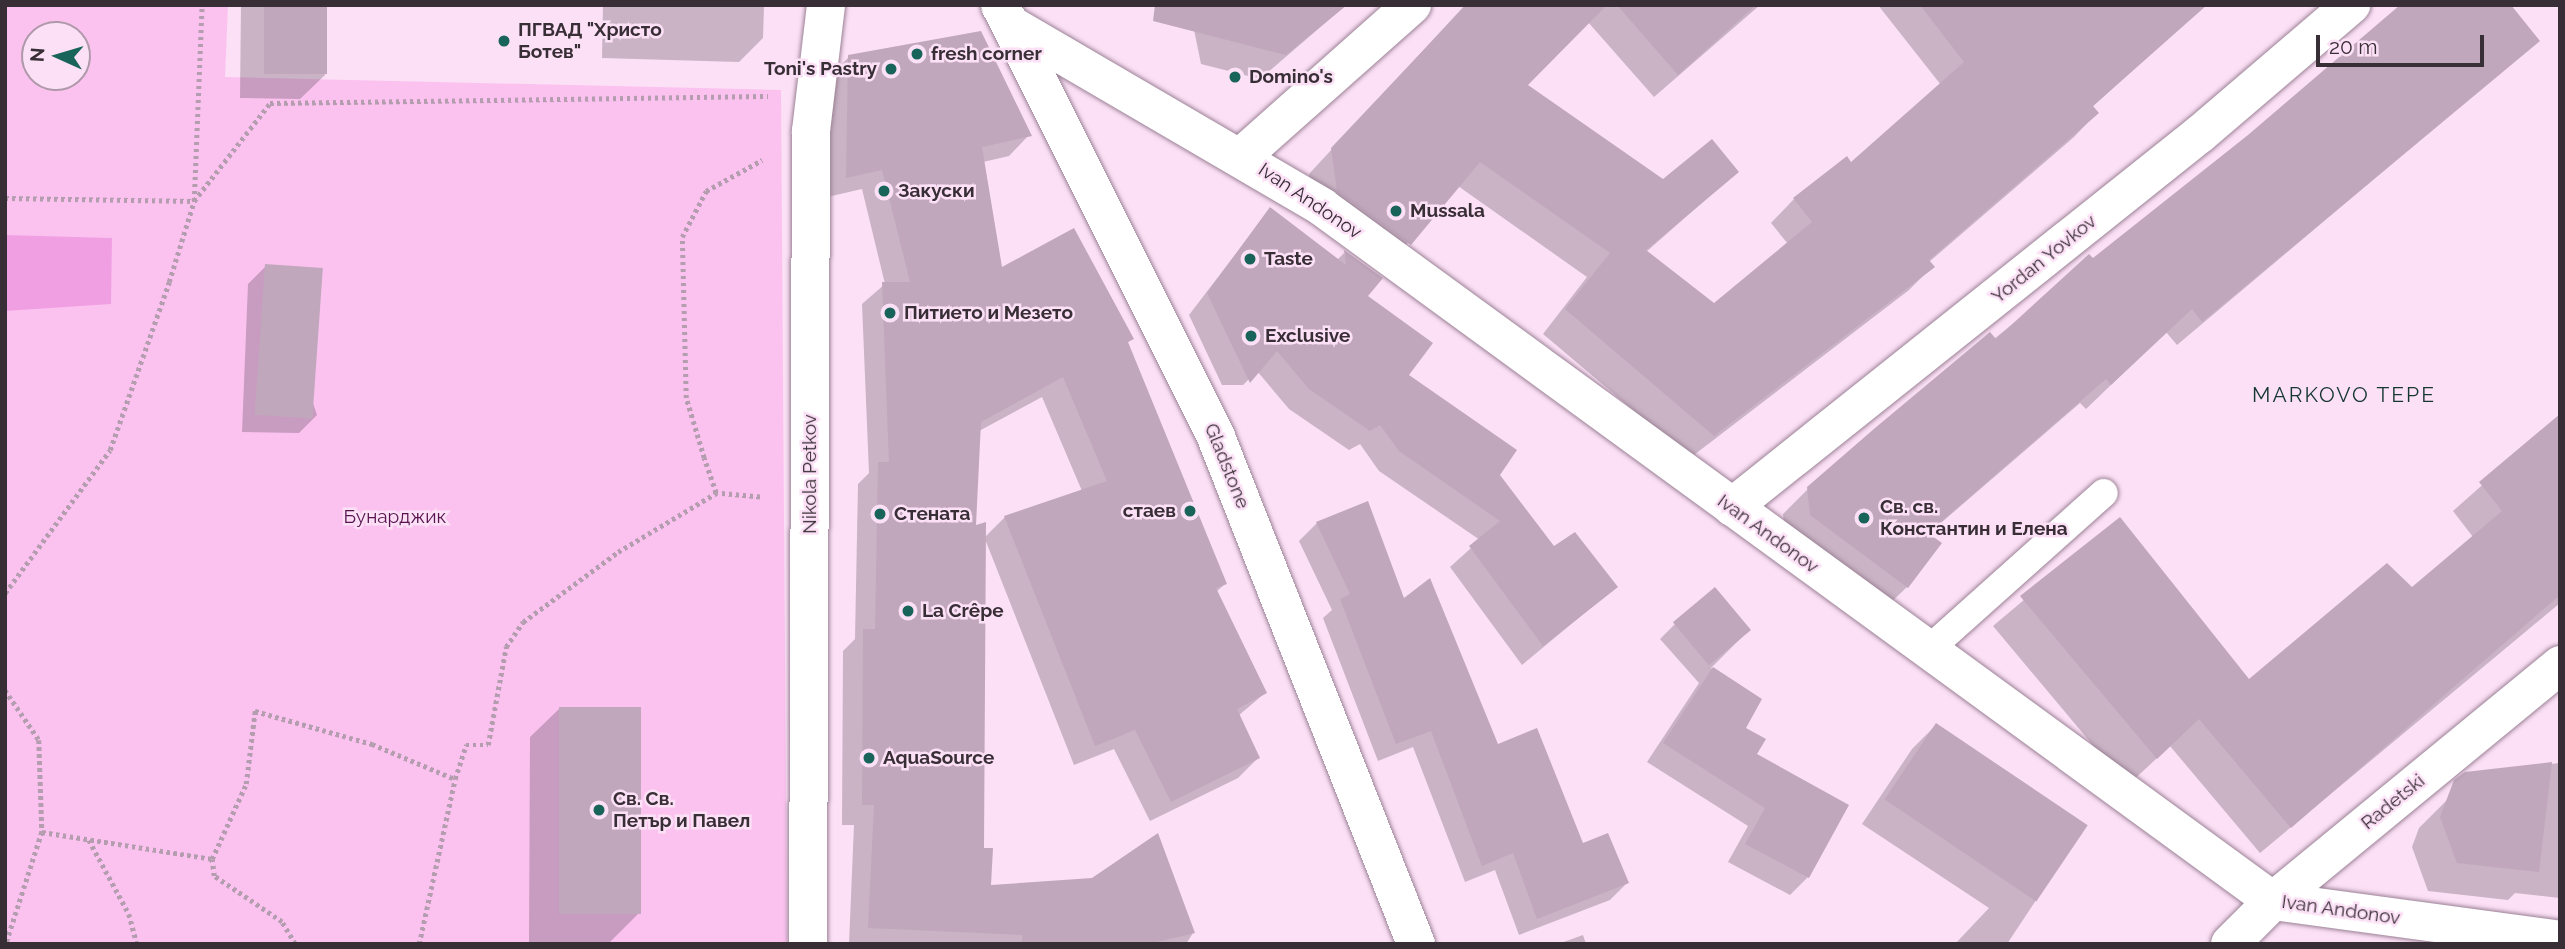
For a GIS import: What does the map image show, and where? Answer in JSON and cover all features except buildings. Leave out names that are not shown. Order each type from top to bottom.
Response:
[{"type":"street","points":[[1243,155],[1412,5]]},
{"type":"street","name":"Yordan Yovkov","points":[[1732,507],[2200,134],[2351,5]]},
{"type":"street","name":"Nikola Petkov","points":[[808,944],[812,113],[835,7]]},
{"type":"street","name":"Ivan Andonov","points":[[1006,15],[1243,155],[2273,901],[2560,940]]},
{"type":"street","name":"Gladstone","points":[[1006,15],[1216,437],[1416,944]]},
{"type":"street","name":"Radetski","points":[[2230,944],[2273,901],[2560,665]]},
{"type":"lane","points":[[1927,651],[2104,492]]},
{"type":"path","points":[[5,593],[110,450],[194,201],[202,5]]},
{"type":"path","points":[[194,201],[270,103],[812,113]]},
{"type":"path","points":[[716,493],[686,398],[682,237],[706,191],[812,113]]},
{"type":"path","points":[[5,198],[194,201]]},
{"type":"path","points":[[419,944],[455,779],[466,745],[488,744],[506,647],[523,622],[600,564],[716,493],[810,502]]},
{"type":"path","points":[[5,690],[38,740],[43,832],[6,944]]},
{"type":"path","points":[[295,944],[282,922],[214,876],[212,859],[246,784],[255,711],[372,744],[455,779]]},
{"type":"path","points":[[43,832],[212,859]]},
{"type":"path","points":[[89,840],[129,914],[137,944]]},
{"type":"green space","name":"Бунарджик","points":[[5,5],[228,5],[225,77],[781,90],[787,944],[5,944]]},
{"type":"shaded area","points":[[5,235],[112,238],[111,304],[5,311]]},
{"type":"place","name":"ПГВАД \"Христо Ботев\"","points":[[504,41]]},
{"type":"place","name":"fresh corner","points":[[917,54]]},
{"type":"place","name":"Toni's Pastry","points":[[891,69]]},
{"type":"place","name":"Domino's","points":[[1235,77]]},
{"type":"place","name":"Закуски","points":[[884,191]]},
{"type":"place","name":"Mussala","points":[[1396,211]]},
{"type":"place","name":"Taste","points":[[1250,259]]},
{"type":"place","name":"Питието и Мезето","points":[[890,313]]},
{"type":"place","name":"Exclusive","points":[[1251,336]]},
{"type":"place","name":"стаев","points":[[1190,511]]},
{"type":"place","name":"Стената","points":[[880,514]]},
{"type":"place","name":"Св. св. Константин и Елена","points":[[1864,518]]},
{"type":"place","name":"La Crêpe","points":[[908,611]]},
{"type":"place","name":"AquaSource","points":[[869,758]]},
{"type":"place","name":"Св. Св. Петър и Павел","points":[[599,810]]},
{"type":"district","name":"MARKOVO TEPE","points":[[2344,395]]}]
